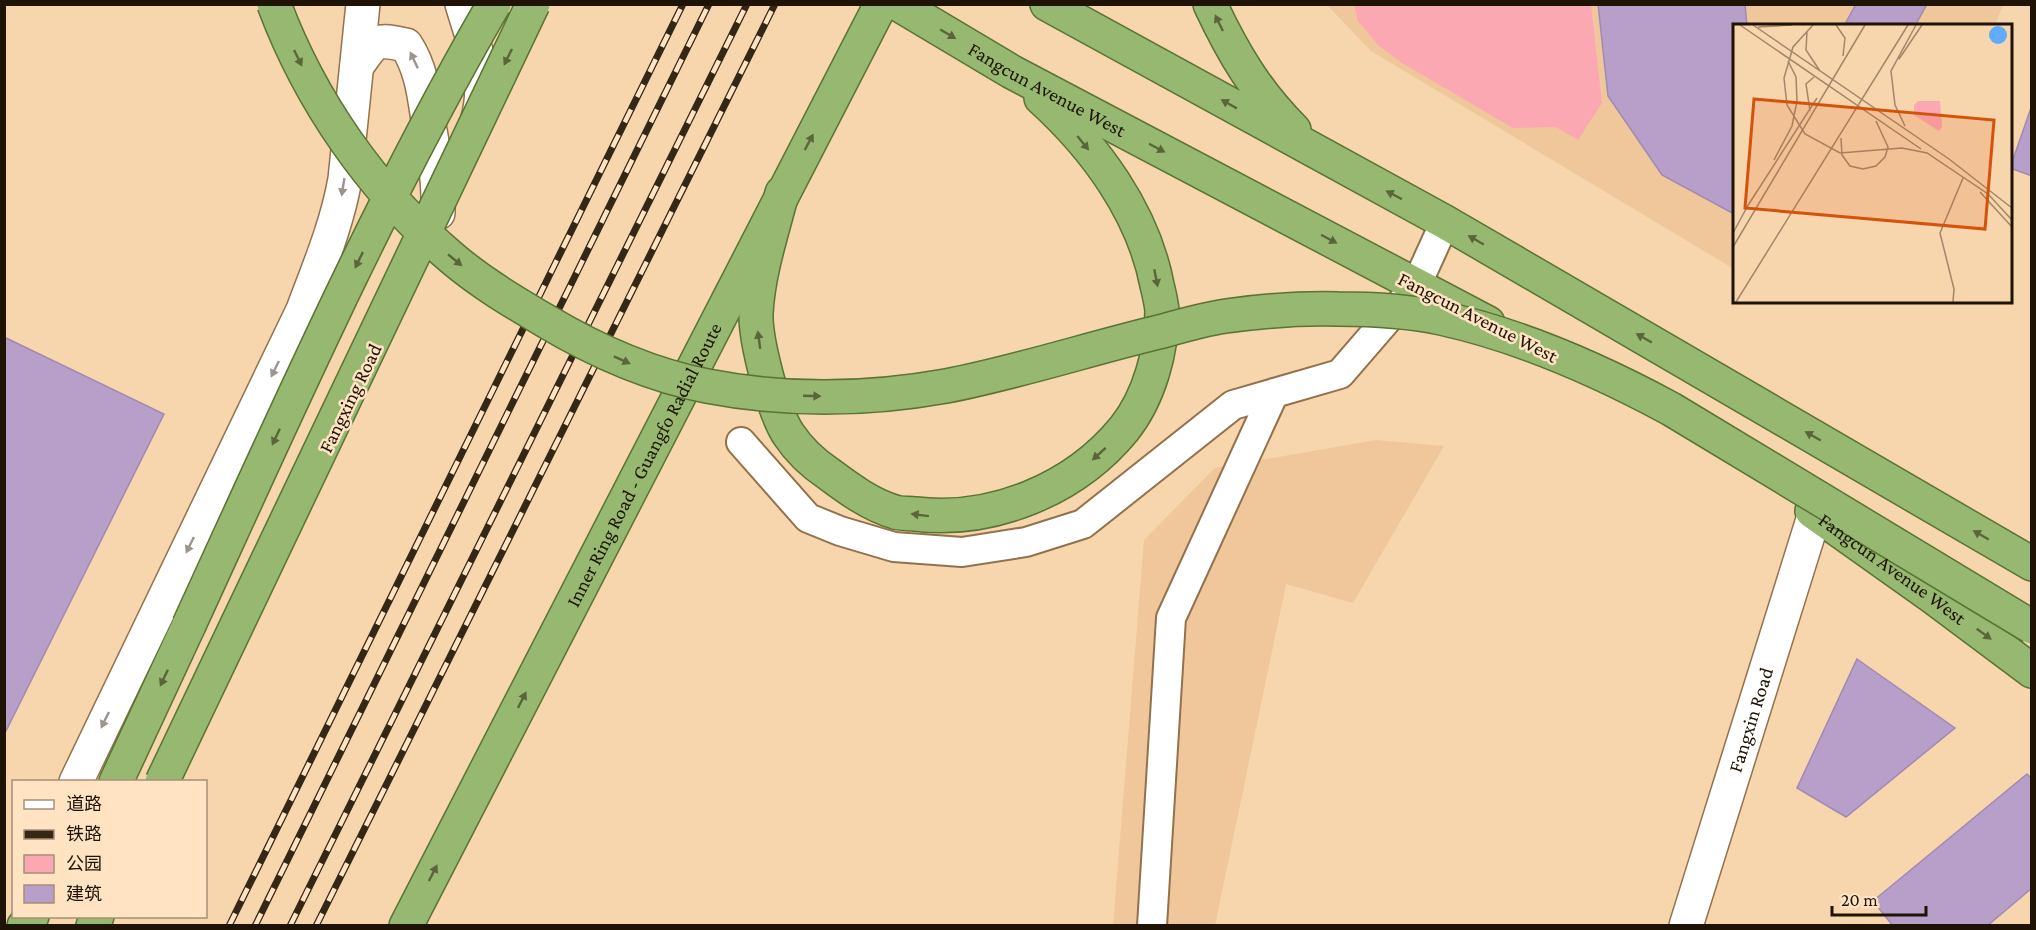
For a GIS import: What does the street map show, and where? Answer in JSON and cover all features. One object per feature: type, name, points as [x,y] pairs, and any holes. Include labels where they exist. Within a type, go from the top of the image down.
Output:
[{"type":"highway","points":[[274,4],[282,27],[332,122],[411,221],[453,259],[504,296],[573,338],[632,364],[703,385],[761,394],[826,397],[946,386],[1224,316],[1281,310],[1336,309],[1440,318],[1497,333],[1557,354],[1617,380],[1671,409],[2031,627]]},
{"type":"highway","points":[[117,780],[355,267],[400,175],[494,4]]},
{"type":"highway","points":[[163,780],[534,4]]},
{"type":"highway","name":"Inner Ring Road - Guangfo Radial Route","points":[[406,926],[881,4]]},
{"type":"highway","name":"Fangcun Avenue West","points":[[898,4],[1012,72],[1416,286],[1573,365],[1815,513],[1951,610],[2031,671]]},
{"type":"highway","points":[[1047,4],[1445,222],[2031,564]]},
{"type":"highway","points":[[1210,4],[1227,41],[1271,108],[1316,153]]},
{"type":"highway","points":[[782,193],[763,270],[756,314],[763,362],[778,411],[789,435],[815,465],[858,495],[895,512],[933,516],[965,515],[1005,508],[1038,494],[1072,476],[1099,455],[1125,428],[1144,396],[1157,357],[1162,309],[1153,263],[1137,223],[1117,186],[1057,113],[1012,72]]},
{"type":"street","points":[[77,780],[303,310],[330,240],[340,204],[363,4]]},
{"type":"street","name":"Fangxing Road","points":[[168,780],[272,557],[420,261],[465,162],[480,110],[482,74],[462,4]]},
{"type":"street","points":[[357,66],[372,45],[384,40],[406,45],[415,58],[421,76],[433,148],[438,187],[438,221]]},
{"type":"street","points":[[741,442],[808,518],[840,531],[894,547],[962,552],[1026,542],[1083,524],[1233,405],[1340,374],[1416,286],[1445,222]]},
{"type":"street","points":[[1152,926],[1171,618],[1274,393]]},
{"type":"street","name":"Fangxin Road","points":[[1686,926],[1815,513]]},
{"type":"shaded area","points":[[1327,5],[2003,5],[1995,24],[1733,24],[1733,268],[1371,51]]},
{"type":"shaded area","points":[[1376,440],[1444,446],[1353,603],[1286,584],[1215,925],[1113,926],[1144,540],[1215,468]]},
{"type":"green space","points":[[1354,5],[1591,5],[1602,103],[1578,140],[1556,127],[1513,128],[1402,63],[1378,45],[1358,21]]},
{"type":"building","points":[[1598,4],[1745,4],[1747,24],[1733,24],[1733,213],[1662,175],[1608,96]]},
{"type":"building","points":[[1856,4],[1927,4],[1916,24],[1845,24]]},
{"type":"building","points":[[2032,105],[2032,176],[2012,169],[2012,162]]},
{"type":"building","points":[[4,337],[164,414],[4,735]]},
{"type":"building","points":[[1857,659],[1955,728],[1846,817],[1797,788]]},
{"type":"building","points":[[2027,774],[2032,779],[2032,888],[1987,926],[1893,926],[1873,901]]},
{"type":"railway","points":[[229,926],[683,4]]},
{"type":"railway","points":[[255,926],[709,4]]},
{"type":"railway","points":[[290,926],[747,4]]},
{"type":"railway","points":[[316,926],[775,4]]}]
